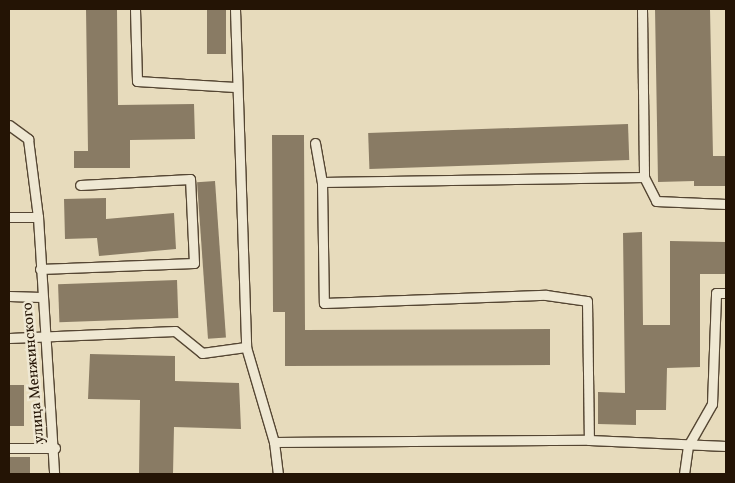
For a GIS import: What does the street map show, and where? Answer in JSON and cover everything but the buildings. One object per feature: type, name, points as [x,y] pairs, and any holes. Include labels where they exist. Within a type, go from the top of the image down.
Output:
[{"type":"lane","points":[[135,9],[137,81],[236,86]]},
{"type":"lane","points":[[235,9],[236,86],[246,347],[274,442],[278,474]]},
{"type":"lane","points":[[642,9],[644,178],[656,201],[726,204]]},
{"type":"lane","name":"улица Менжинского","points":[[9,125],[28,139],[38,217],[44,337],[55,448],[54,474]]},
{"type":"lane","points":[[315,143],[322,182],[324,303],[546,295],[587,300],[589,440]]},
{"type":"lane","points":[[322,182],[644,178]]},
{"type":"lane","points":[[40,269],[194,263],[190,179],[80,185]]},
{"type":"lane","points":[[9,217],[38,217]]},
{"type":"lane","points":[[684,474],[688,446],[712,404],[716,293],[726,293]]},
{"type":"lane","points":[[9,296],[42,297]]},
{"type":"lane","points":[[9,338],[175,331],[202,353],[246,347]]},
{"type":"lane","points":[[274,442],[589,440],[688,446],[726,446]]},
{"type":"lane","points":[[9,448],[55,448]]}]
